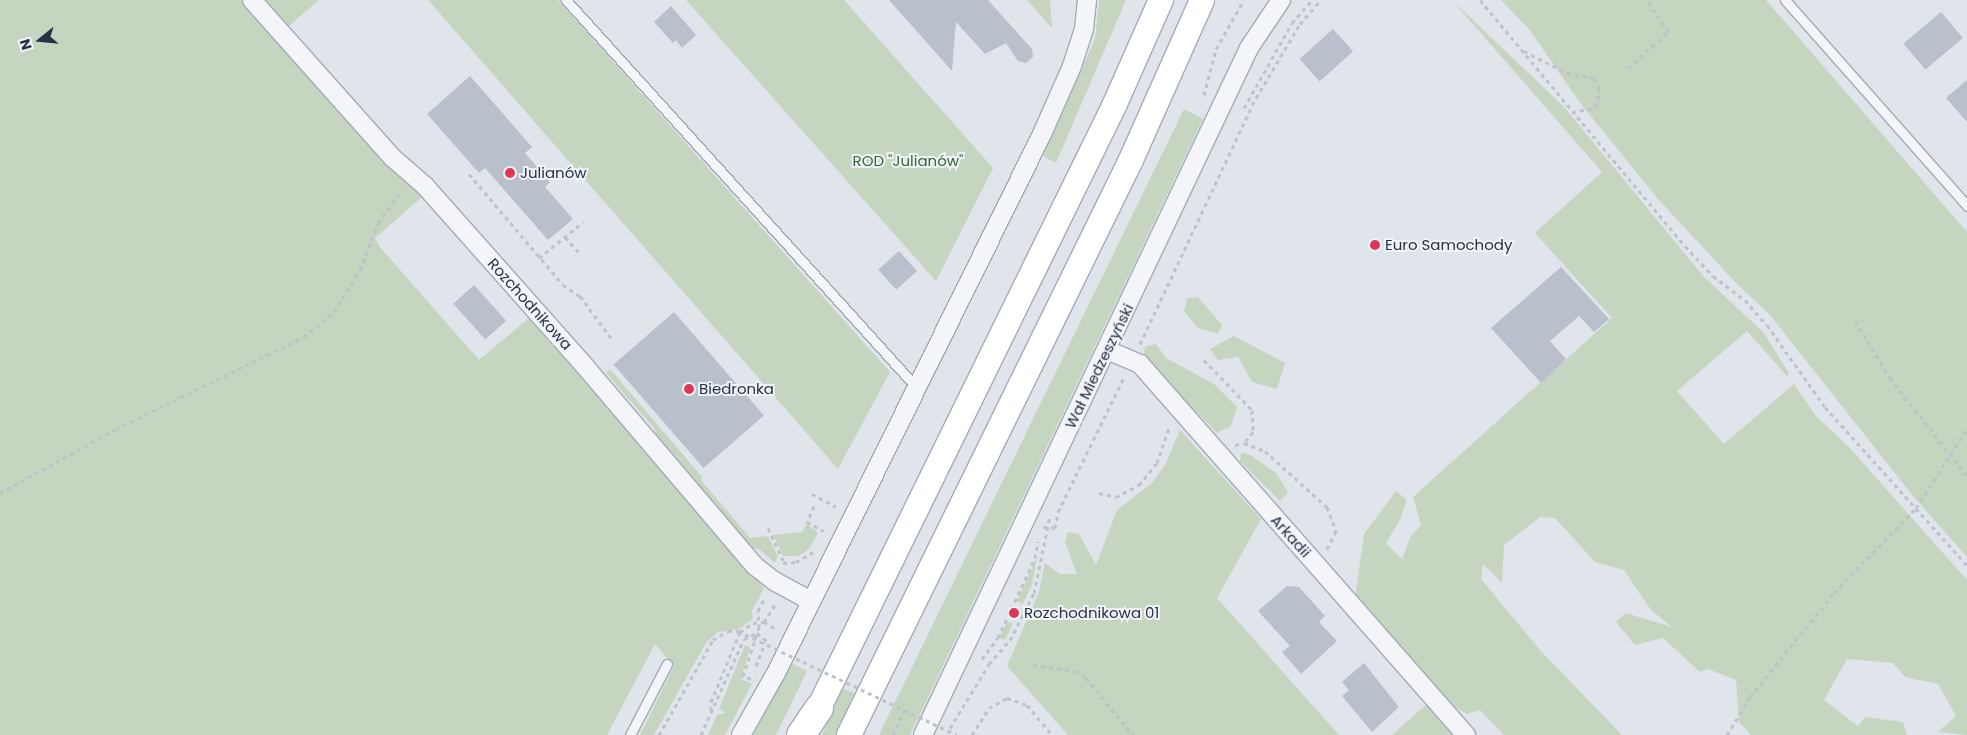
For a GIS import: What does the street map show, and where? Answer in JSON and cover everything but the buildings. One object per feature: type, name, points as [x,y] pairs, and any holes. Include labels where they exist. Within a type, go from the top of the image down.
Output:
[{"type":"highway","points":[[801,735],[819,708]]},
{"type":"main road","points":[[806,735],[1111,113],[1161,0]]},
{"type":"main road","points":[[849,735],[1130,162],[1202,0]]},
{"type":"street","name":"Rozchodnikowa","points":[[252,0],[393,158],[414,174],[583,364],[755,566],[784,587],[811,601]]},
{"type":"street","points":[[742,735],[811,601],[1072,66],[1084,29],[1087,0]]},
{"type":"street","name":"Wał Miedzeszyński","points":[[923,735],[1250,48],[1281,0]]},
{"type":"street","name":"Arkadii","points":[[1107,350],[1140,364],[1466,735]]},
{"type":"lane","points":[[566,0],[916,387]]},
{"type":"lane","points":[[1785,0],[1967,206]]},
{"type":"lane","points":[[630,735],[667,664]]},
{"type":"path","points":[[1480,0],[1685,246],[1713,276],[1745,300],[1767,325],[1826,407],[1967,565]]},
{"type":"path","points":[[1628,68],[1668,32],[1647,0]]},
{"type":"path","points":[[1522,50],[1567,73],[1594,78],[1599,87],[1598,104],[1592,109],[1574,111]]},
{"type":"path","points":[[0,493],[116,429],[304,336],[334,312],[360,270],[378,222],[414,174]]},
{"type":"path","points":[[469,174],[563,285],[580,296],[611,338]]},
{"type":"path","points":[[539,258],[583,222]]},
{"type":"path","points":[[565,237],[581,254]]},
{"type":"path","points":[[1855,321],[1890,378],[1967,476]]},
{"type":"path","points":[[1204,360],[1252,410],[1253,432],[1244,444]]},
{"type":"path","points":[[1098,492],[1116,497],[1125,494],[1150,474],[1167,438],[1172,400]]},
{"type":"path","points":[[1727,735],[1750,697],[1834,593],[1916,508],[1967,429]]},
{"type":"path","points":[[1212,448],[1244,444],[1265,452],[1281,462],[1327,507],[1334,519],[1336,530],[1332,544],[1314,561]]},
{"type":"path","points":[[812,494],[836,507]]},
{"type":"path","points":[[814,506],[807,522],[824,531]]},
{"type":"path","points":[[768,528],[784,562]]},
{"type":"path","points":[[711,710],[711,702],[738,636],[744,628],[764,622],[770,616],[796,562]]},
{"type":"path","points":[[765,643],[751,679],[743,676],[757,633],[758,611],[767,595]]},
{"type":"path","points":[[659,735],[713,640],[728,632],[738,631],[956,735]]},
{"type":"path","points":[[700,735],[711,710],[717,704],[744,639],[757,633]]},
{"type":"path","points":[[1033,665],[1081,674],[1133,735]]},
{"type":"path","points":[[970,735],[989,708],[997,702],[1017,699],[1027,705],[1052,735]]},
{"type":"path","points":[[893,735],[904,710]]},
{"type":"green space","points":[[0,0],[247,0],[423,196],[375,238],[380,247],[479,360],[529,318],[764,588],[752,611],[753,619],[739,629],[718,632],[706,643],[654,735],[640,735],[674,666],[655,644],[607,735],[0,735]]},
{"type":"green space","points":[[258,0],[319,0],[284,30]]},
{"type":"green space","points":[[428,0],[558,0],[890,372],[838,469]]},
{"type":"green space","name":"ROD \"Julianów\"","points":[[686,0],[844,0],[993,168],[936,281]]},
{"type":"green space","points":[[1027,0],[1050,0],[1052,28]]},
{"type":"green space","points":[[1099,0],[1126,0],[1056,163],[1043,156],[1095,39]]},
{"type":"green space","points":[[1501,0],[1766,0],[1967,232],[1967,557],[1913,496],[1770,315],[1736,283],[1658,199],[1581,104],[1529,29]]},
{"type":"green space","points":[[1453,1],[1565,108],[1704,277],[1763,332],[1789,373],[1787,376],[1747,331],[1677,391],[1724,444],[1794,384],[1816,416],[1848,446],[1967,580],[1967,735],[1938,732],[1956,716],[1938,684],[1905,677],[1893,663],[1847,659],[1824,700],[1858,726],[1865,717],[1903,722],[1907,735],[1751,735],[1739,722],[1736,680],[1708,669],[1700,672],[1663,638],[1635,645],[1616,622],[1626,613],[1672,627],[1651,610],[1624,570],[1595,562],[1555,518],[1540,517],[1504,545],[1502,583],[1483,564],[1481,579],[1540,650],[1622,735],[1504,735],[1480,710],[1467,714],[1448,703],[1355,598],[1364,534],[1396,491],[1407,500],[1400,520],[1386,543],[1402,559],[1411,536],[1421,525],[1413,497],[1612,318],[1535,233],[1602,172]]},
{"type":"green space","points":[[1184,109],[1203,119],[910,735],[879,735]]},
{"type":"green space","points":[[1198,297],[1222,325],[1218,334],[1198,328],[1184,311],[1187,298]]},
{"type":"green space","points":[[1234,336],[1285,363],[1277,389],[1252,382],[1238,357],[1218,360],[1210,349]]},
{"type":"green space","points":[[1156,344],[1166,358],[1214,384],[1237,407],[1231,426],[1217,433],[1143,357],[1145,347]]},
{"type":"green space","points":[[610,369],[703,478],[701,480],[750,538],[768,536],[778,556],[775,563],[759,549],[752,548],[661,445],[654,428],[606,373]]},
{"type":"green space","points":[[1180,430],[1261,519],[1217,598],[1339,735],[1068,735],[1007,666],[1039,592],[1045,563],[1060,574],[1077,574],[1065,542],[1068,532],[1079,534],[1096,565],[1117,510],[1152,483],[1165,465]]},
{"type":"green space","points":[[1241,453],[1249,454],[1276,473],[1288,492],[1280,501],[1240,461]]},
{"type":"green space","points":[[807,524],[818,533],[810,548],[799,556],[783,556],[773,535],[802,532]]},
{"type":"green space","points":[[1037,557],[1032,585],[1005,640],[999,638],[1007,622],[1013,623],[1022,604],[1017,601]]},
{"type":"green space","points":[[745,645],[750,648],[741,679],[752,684],[725,735],[708,735],[717,715],[726,713],[719,709]]},
{"type":"green space","points":[[791,663],[807,671],[776,735],[753,735]]},
{"type":"green space","points":[[842,688],[854,693],[836,735],[822,735]]},
{"type":"green space","points":[[1427,704],[1455,735],[1392,735]]},
{"type":"place","name":"Julianów","points":[[510,173]]},
{"type":"place","name":"Euro Samochody","points":[[1375,245]]},
{"type":"place","name":"Biedronka","points":[[689,389]]},
{"type":"place","name":"Rozchodnikowa 01","points":[[1014,613]]}]
